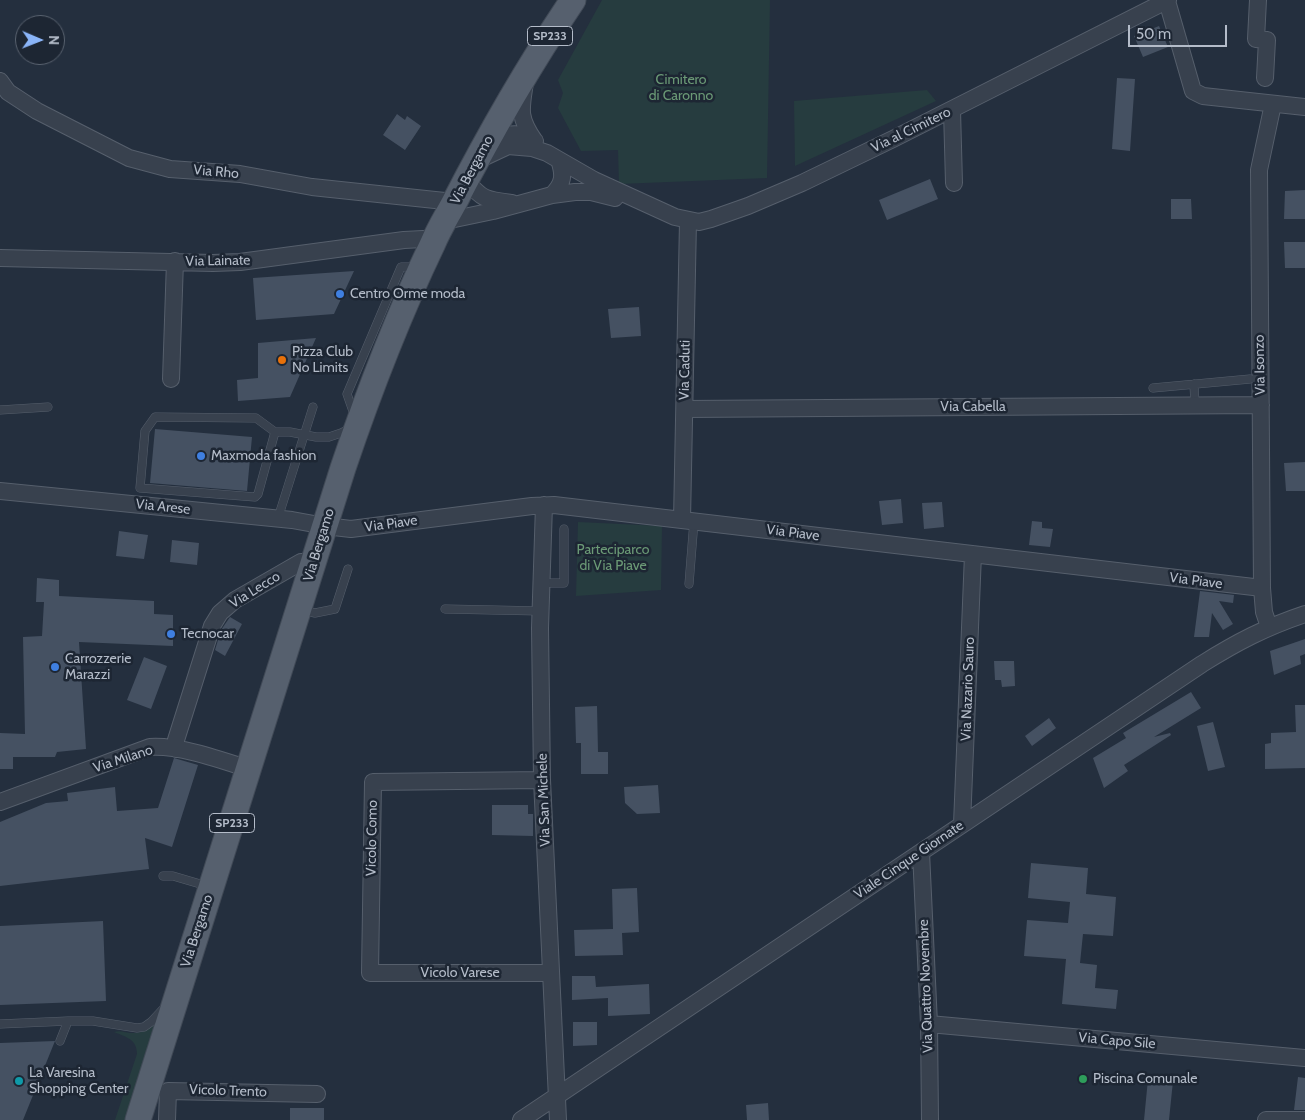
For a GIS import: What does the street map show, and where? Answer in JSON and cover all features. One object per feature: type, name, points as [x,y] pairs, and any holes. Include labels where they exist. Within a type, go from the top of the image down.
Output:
[{"type":"main road","name":"Via Bergamo","points":[[138,1120],[325,526],[358,423],[378,369],[422,267],[471,170],[527,72],[572,0]]},
{"type":"street","points":[[1168,0],[1193,91],[1203,96],[1305,108]]},
{"type":"street","name":"Via al Cimitero","points":[[647,205],[675,217],[699,222],[754,203],[811,179],[952,110],[1168,0]]},
{"type":"street","points":[[1258,0],[1256,39],[1267,40],[1266,78]]},
{"type":"street","points":[[527,72],[522,106],[524,125],[534,140]]},
{"type":"street","name":"Via Rho","points":[[0,81],[8,92],[37,111],[129,158],[170,169],[240,174],[312,187],[444,222]]},
{"type":"street","name":"Via Isonzo","points":[[1269,627],[1264,612],[1262,588],[1259,170],[1273,104]]},
{"type":"street","points":[[952,110],[954,183]]},
{"type":"street","points":[[488,138],[526,134],[534,140],[553,157],[563,173],[560,187],[552,195]]},
{"type":"street","points":[[517,204],[492,200],[478,194],[471,170],[508,146],[532,148],[647,205]]},
{"type":"street","points":[[444,222],[552,195],[575,192],[591,192],[647,205]]},
{"type":"street","name":"Via Caduti","points":[[688,221],[684,409],[688,521]]},
{"type":"street","name":"Via Lainate","points":[[0,258],[240,262],[424,239],[444,222]]},
{"type":"street","points":[[171,379],[175,262]]},
{"type":"street","name":"Via Cabella","points":[[684,409],[1261,405]]},
{"type":"street","name":"Via Arese","points":[[0,491],[278,518],[325,526]]},
{"type":"street","name":"Via Piave","points":[[325,526],[351,529],[544,504],[1262,588]]},
{"type":"street","name":"Via San Michele","points":[[544,504],[541,583],[542,780],[558,1120]]},
{"type":"street","name":"Via Nazario Sauro","points":[[962,824],[973,554]]},
{"type":"street","name":"Via Lecco","points":[[176,749],[176,740],[212,626],[220,612],[235,600],[301,562],[313,564]]},
{"type":"street","name":"Viale Cinque Giornate","points":[[520,1120],[1202,664],[1236,643],[1269,627],[1305,614]]},
{"type":"street","name":"Via Milano","points":[[0,802],[150,747],[176,749],[249,770]]},
{"type":"street","name":"Vicolo Como","points":[[370,973],[373,782],[542,780]]},
{"type":"street","name":"Via Quattro Novembre","points":[[921,852],[929,1024],[930,1120]]},
{"type":"street","name":"Vicolo Varese","points":[[370,973],[550,973]]},
{"type":"street","name":"Via Capo Sile","points":[[929,1024],[1305,1058]]},
{"type":"street","name":"Vicolo Trento","points":[[167,1120],[168,1091],[317,1094]]},
{"type":"street","points":[[1266,1120],[1305,1120]]},
{"type":"lane","points":[[1153,388],[1250,379]]},
{"type":"lane","points":[[1194,384],[1195,405]]},
{"type":"lane","points":[[0,410],[48,407]]},
{"type":"lane","points":[[278,518],[313,407]]},
{"type":"lane","points":[[275,432],[258,494],[255,497],[140,488],[145,431],[155,417],[256,418],[275,432],[290,432],[316,437],[329,437],[341,433],[358,423]]},
{"type":"lane","points":[[688,521],[689,584]]},
{"type":"lane","points":[[541,583],[564,583],[564,529]]},
{"type":"lane","points":[[299,610],[315,613],[334,609],[348,569]]},
{"type":"lane","points":[[445,609],[541,611]]},
{"type":"lane","points":[[163,876],[173,876],[211,887]]},
{"type":"lane","points":[[0,1024],[93,1021],[128,1028],[144,1026],[152,1022],[178,994]]},
{"type":"lane","points":[[60,1041],[68,1021]]},
{"type":"green space","name":"Cimitero di Caronno","points":[[602,0],[770,0],[767,178],[619,184],[618,150],[581,151],[558,108],[563,93],[558,80]]},
{"type":"green space","points":[[927,90],[936,101],[795,166],[794,101]]},
{"type":"green space","name":"Parteciparco di Via Piave","points":[[578,522],[662,526],[661,590],[576,596]]},
{"type":"green space","points":[[162,1018],[131,1120],[115,1120],[137,1049],[127,1037],[114,1032],[130,1033],[144,1031]]},
{"type":"building","points":[[1159,26],[1168,47],[1143,57],[1134,36]]},
{"type":"building","points":[[1117,78],[1135,79],[1130,151],[1112,149]]},
{"type":"building","points":[[397,114],[405,120],[407,116],[421,126],[405,150],[383,135]]},
{"type":"building","points":[[930,179],[938,199],[887,220],[879,200]]},
{"type":"building","points":[[1305,190],[1305,219],[1284,219],[1285,191]]},
{"type":"building","points":[[1171,199],[1191,199],[1192,219],[1171,219]]},
{"type":"building","points":[[1284,242],[1305,242],[1305,268],[1285,268]]},
{"type":"building","points":[[354,271],[334,314],[256,320],[253,278]]},
{"type":"building","points":[[639,307],[641,336],[611,338],[608,309]]},
{"type":"building","name":"Pizza Club No Limits","points":[[316,338],[290,397],[238,401],[237,380],[258,378],[258,343]]},
{"type":"building","points":[[155,429],[252,437],[247,491],[150,483]]},
{"type":"building","points":[[1305,462],[1305,491],[1286,491],[1284,463]]},
{"type":"building","points":[[901,499],[903,523],[882,525],[879,501]]},
{"type":"building","points":[[942,502],[944,527],[924,529],[922,503]]},
{"type":"building","points":[[1032,521],[1042,522],[1042,528],[1053,529],[1050,547],[1029,545]]},
{"type":"building","points":[[119,531],[148,535],[144,559],[116,556]]},
{"type":"building","points":[[172,540],[199,543],[197,565],[170,562]]},
{"type":"building","points":[[37,578],[59,580],[59,596],[154,601],[154,614],[173,615],[173,646],[79,642],[86,749],[57,752],[55,757],[13,757],[13,769],[0,769],[0,733],[25,734],[23,637],[42,636],[44,602],[36,602]]},
{"type":"building","points":[[1200,591],[1234,595],[1233,603],[1219,601],[1233,624],[1223,630],[1212,613],[1209,637],[1194,637]]},
{"type":"building","points":[[230,617],[242,624],[225,656],[215,650],[221,630]]},
{"type":"building","points":[[1305,639],[1305,654],[1300,656],[1301,664],[1274,675],[1270,651]]},
{"type":"building","points":[[144,657],[167,666],[151,709],[127,700]]},
{"type":"building","points":[[994,661],[1014,661],[1015,686],[1002,687],[1001,680],[995,680]]},
{"type":"building","points":[[1191,692],[1201,708],[1154,737],[1170,733],[1171,735],[1124,765],[1128,771],[1104,788],[1093,758],[1126,738],[1123,733]]},
{"type":"building","points":[[1295,705],[1305,705],[1305,768],[1265,769],[1265,744],[1271,743],[1271,733],[1296,732]]},
{"type":"building","points":[[597,706],[598,752],[608,752],[608,774],[581,774],[581,743],[576,743],[575,707]]},
{"type":"building","points":[[1049,718],[1056,728],[1032,746],[1025,736]]},
{"type":"building","points":[[1213,722],[1225,767],[1208,771],[1197,726]]},
{"type":"building","points":[[174,758],[198,765],[172,847],[145,838],[149,869],[0,886],[0,822],[46,803],[68,801],[67,793],[115,787],[117,811],[158,808]]},
{"type":"building","points":[[658,785],[660,813],[637,814],[625,803],[624,787]]},
{"type":"building","points":[[492,805],[528,805],[528,814],[533,814],[533,836],[492,835]]},
{"type":"building","points":[[1031,863],[1088,868],[1086,894],[1116,897],[1113,936],[1083,934],[1080,963],[1097,965],[1095,988],[1118,990],[1116,1009],[1062,1004],[1066,959],[1024,956],[1027,920],[1068,923],[1070,902],[1028,898]]},
{"type":"building","points":[[637,888],[639,932],[622,933],[623,955],[575,956],[574,930],[613,929],[612,889]]},
{"type":"building","points":[[103,921],[106,1001],[0,1005],[0,926]]},
{"type":"building","points":[[572,976],[595,976],[596,987],[649,984],[650,1014],[608,1016],[608,998],[572,1000]]},
{"type":"building","points":[[573,1022],[597,1022],[597,1045],[573,1046]]},
{"type":"building","name":"La Varesina Shopping Center","points":[[55,1041],[23,1120],[0,1120],[0,1043]]},
{"type":"building","points":[[1298,1077],[1305,1078],[1305,1110],[1294,1110]]},
{"type":"building","points":[[1148,1079],[1173,1081],[1169,1120],[1144,1120]]},
{"type":"building","points":[[768,1103],[769,1120],[747,1120],[746,1105]]},
{"type":"building","points":[[290,1108],[324,1108],[324,1120],[290,1120]]},
{"type":"place","name":"Centro Orme moda","points":[[340,294]]},
{"type":"place","name":"Pizza Club No Limits","points":[[282,360]]},
{"type":"place","name":"Maxmoda fashion","points":[[201,456]]},
{"type":"place","name":"Tecnocar","points":[[171,634]]},
{"type":"place","name":"Carrozzerie Marazzi","points":[[55,667]]},
{"type":"place","name":"Piscina Comunale","points":[[1083,1079]]},
{"type":"place","name":"La Varesina Shopping Center","points":[[19,1081]]}]
